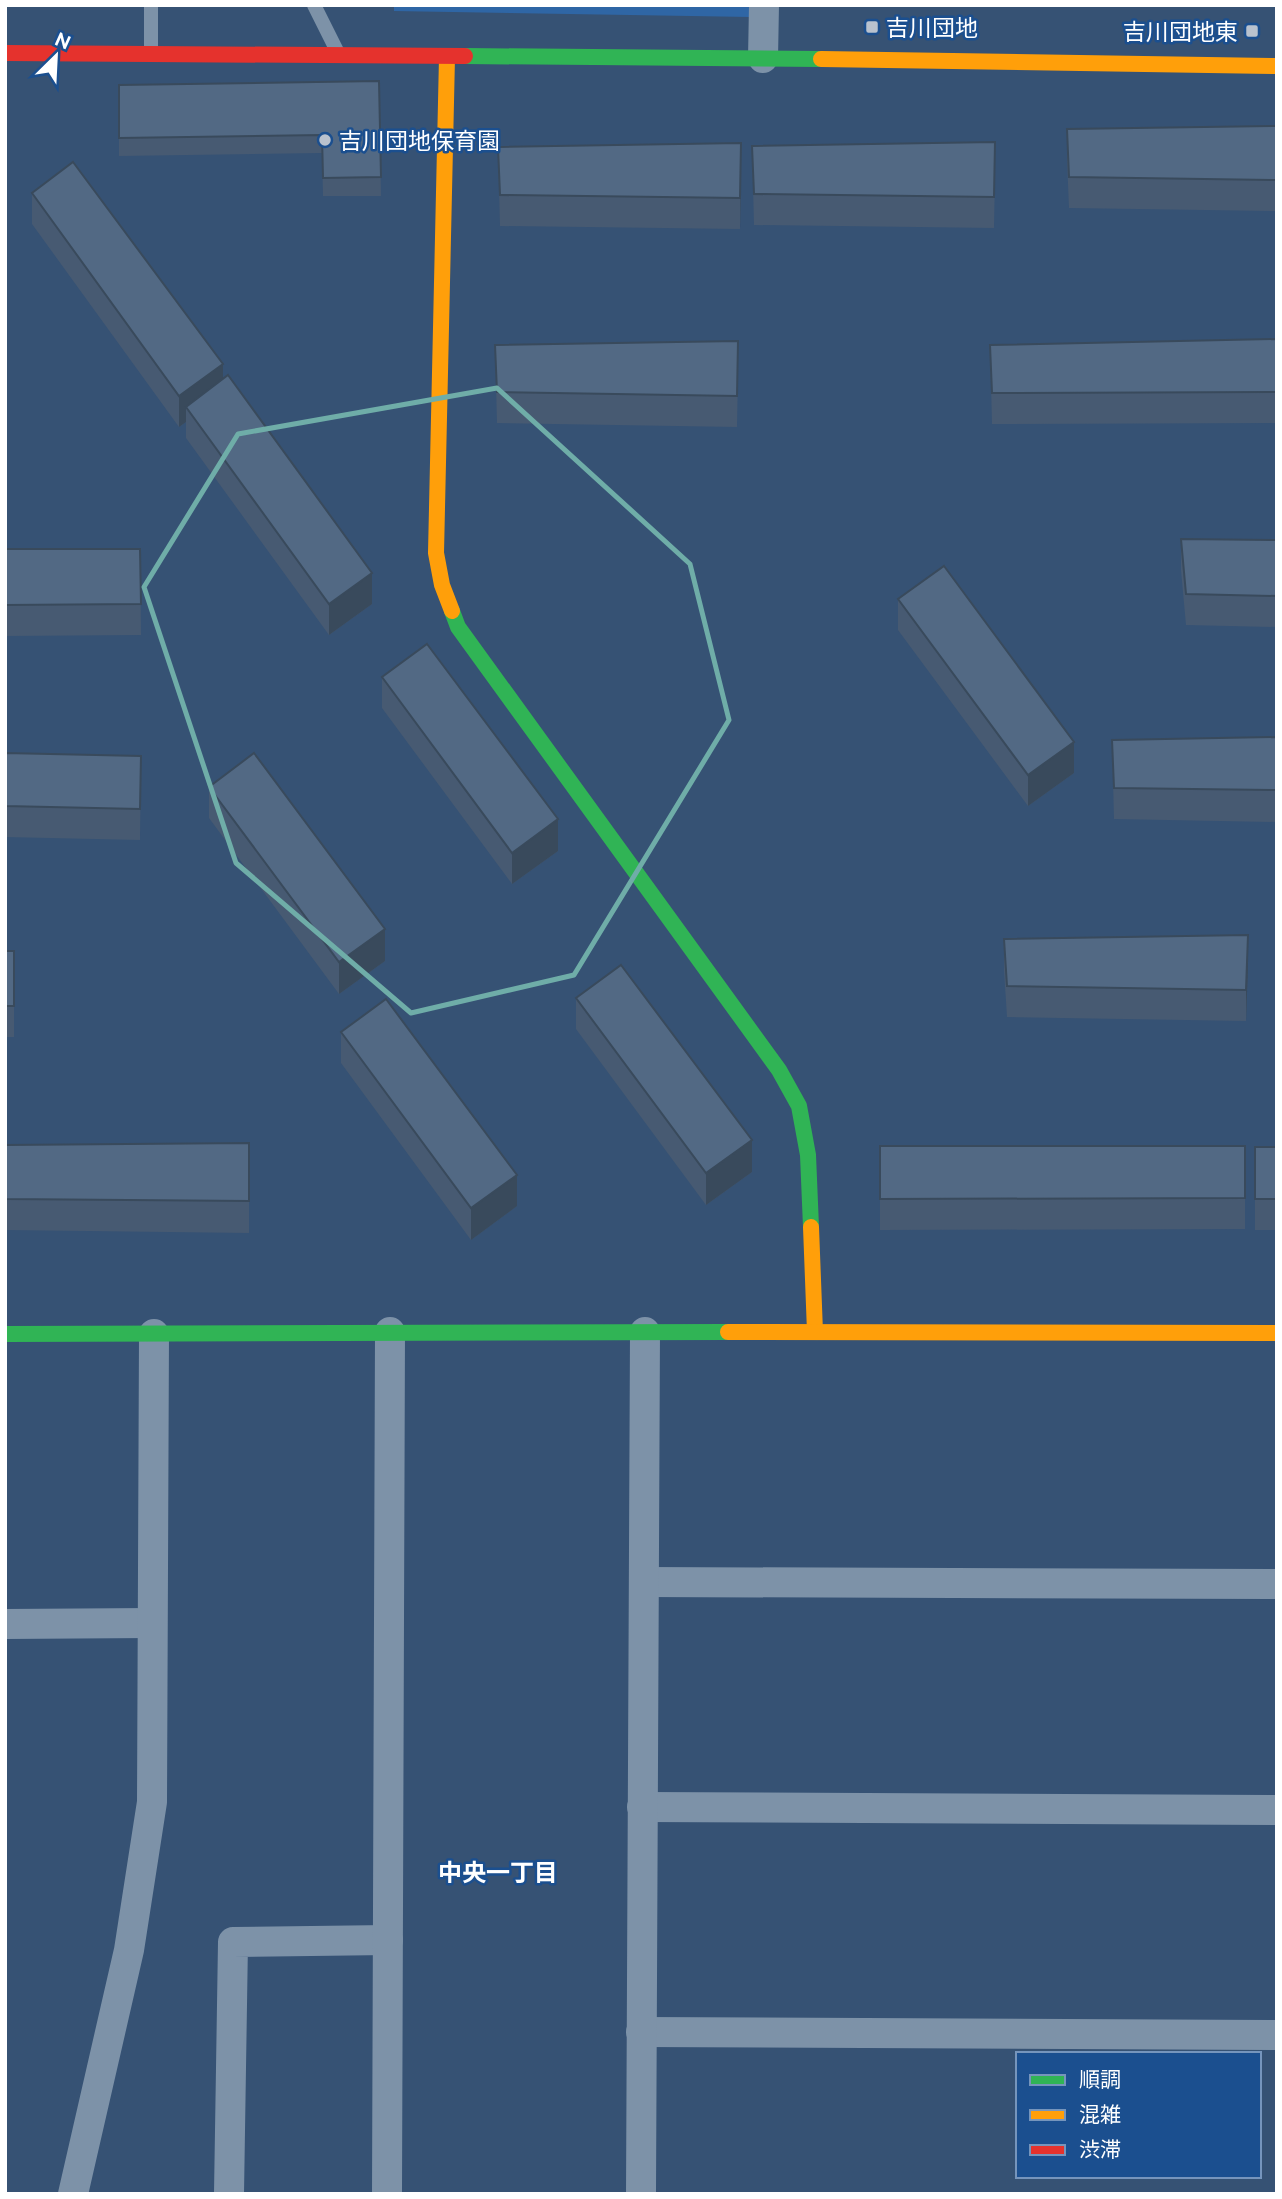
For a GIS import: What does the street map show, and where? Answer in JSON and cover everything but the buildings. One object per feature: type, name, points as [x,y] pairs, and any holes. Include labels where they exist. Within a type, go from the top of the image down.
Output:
[{"type":"street","points":[[763,58],[764,5]]},
{"type":"street","points":[[5,53],[763,58],[1277,66]]},
{"type":"street","points":[[447,57],[436,553],[443,585],[458,627],[779,1070],[799,1106],[808,1155],[815,1332]]},
{"type":"street","points":[[387,2194],[390,1332]]},
{"type":"street","points":[[641,2194],[645,1332]]},
{"type":"street","points":[[5,1334],[1277,1333]]},
{"type":"street","points":[[73,2194],[126,1963],[152,1802],[154,1334]]},
{"type":"street","points":[[644,1582],[1277,1584]]},
{"type":"street","points":[[5,1624],[151,1623]]},
{"type":"street","points":[[642,1807],[1277,1810]]},
{"type":"street","points":[[229,2194],[233,1942],[388,1940]]},
{"type":"street","points":[[642,2032],[1277,2035]]},
{"type":"lane","points":[[151,5],[151,53]]},
{"type":"lane","points":[[314,5],[339,56]]},
{"type":"highlighted area","points":[[497,388],[690,564],[729,720],[574,975],[411,1013],[236,863],[144,587],[238,434]]},
{"type":"shaded area","points":[[394,5],[751,5],[751,17],[394,11]]},
{"type":"traffic: fast","points":[[465,56],[821,59]]},
{"type":"traffic: fast","points":[[452,611],[458,627],[779,1070],[799,1106],[808,1155],[811,1227]]},
{"type":"traffic: fast","points":[[5,1334],[728,1332]]},
{"type":"traffic: slow","points":[[447,57],[436,553],[442,585],[452,611]]},
{"type":"traffic: slow","points":[[821,59],[1277,66]]},
{"type":"traffic: slow","points":[[811,1227],[815,1332]]},
{"type":"traffic: slow","points":[[728,1332],[1277,1333]]},
{"type":"traffic: jam","points":[[5,53],[465,56]]},
{"type":"place","name":"吉川団地","points":[[872,27]]},
{"type":"place","name":"吉川団地東","points":[[1252,31]]},
{"type":"place","name":"吉川団地保育園","points":[[325,140]]},
{"type":"district","name":"中央一丁目","points":[[498,1872]]}]
